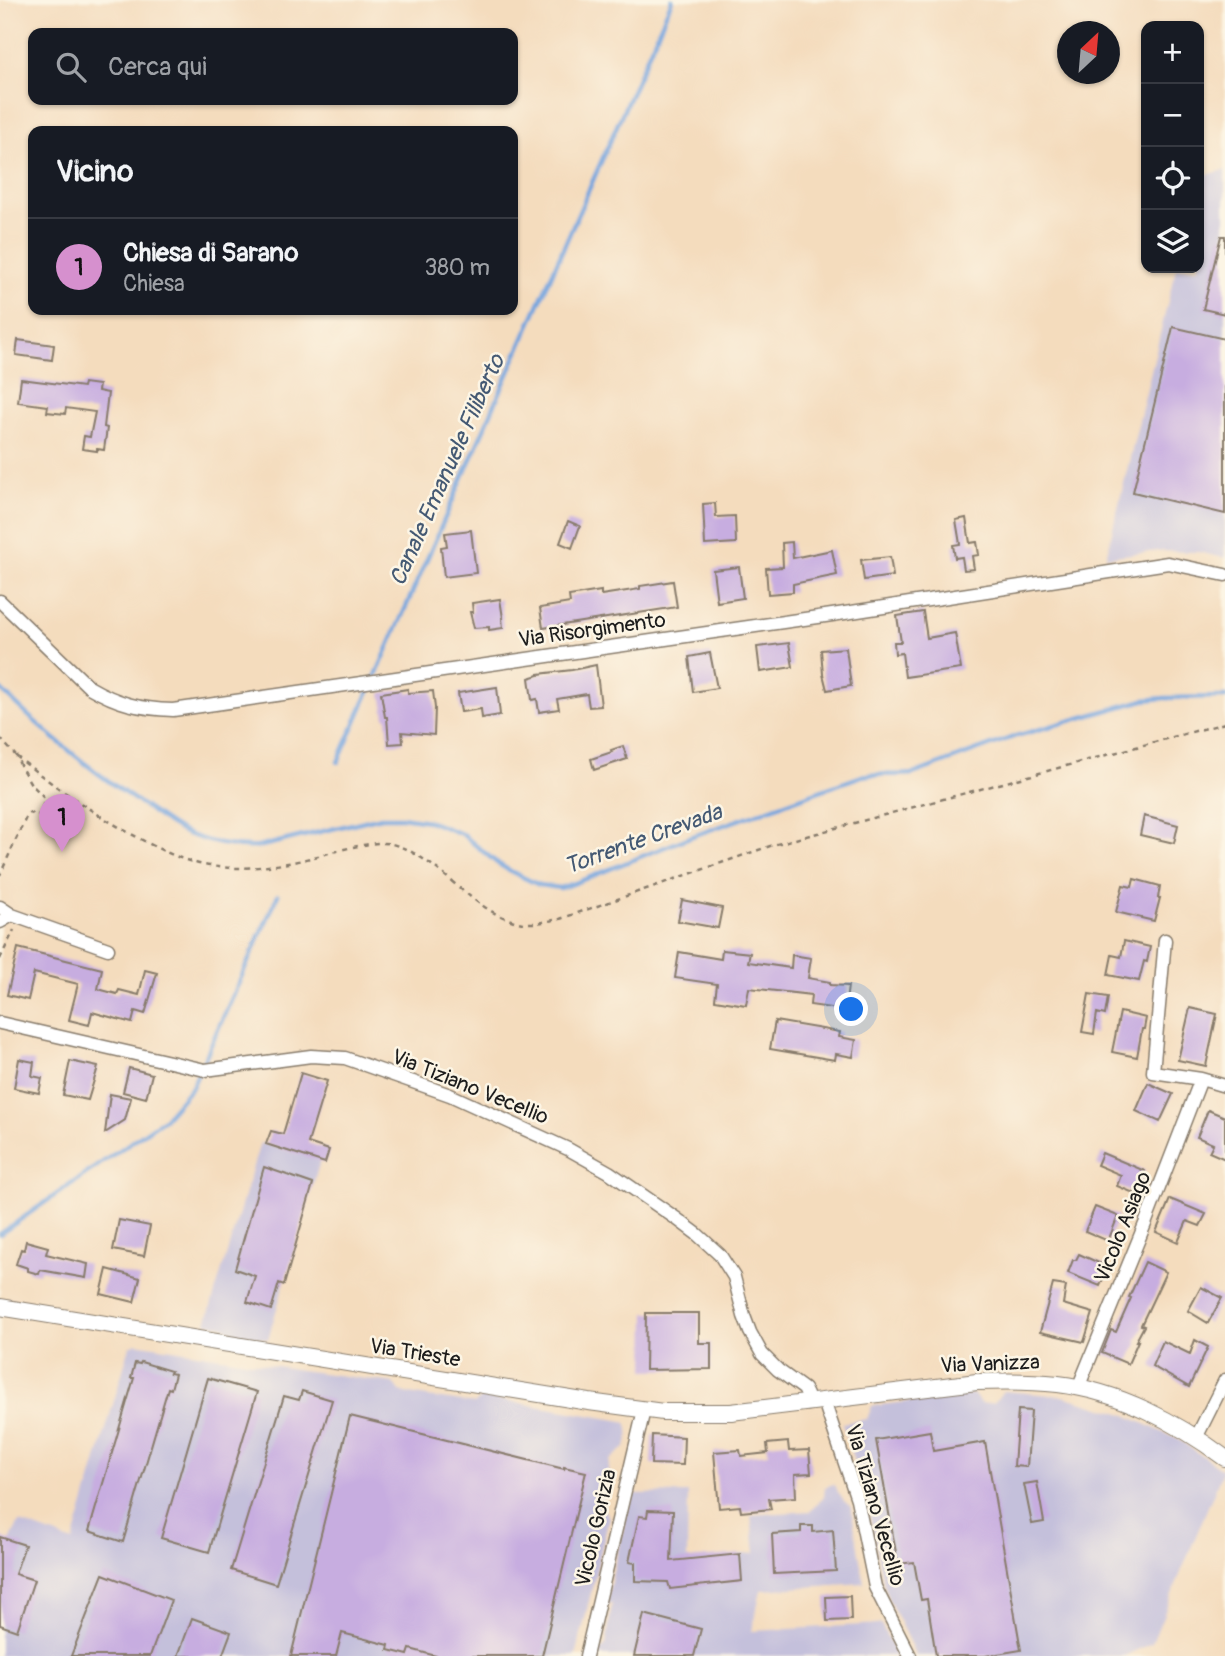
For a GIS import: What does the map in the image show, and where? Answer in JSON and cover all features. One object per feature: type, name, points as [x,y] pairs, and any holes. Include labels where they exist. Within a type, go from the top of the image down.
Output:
[{"type":"street","name":"Via Risorgimento","points":[[0,601],[89,687],[124,704],[173,710],[832,615],[1168,563],[1225,575]]},
{"type":"street","points":[[0,907],[16,916],[108,949]]},
{"type":"street","points":[[0,922],[16,916]]},
{"type":"street","points":[[1165,940],[1153,1072],[1201,1079],[1225,1086]]},
{"type":"street","name":"Via Tiziano Vecellio","points":[[0,1023],[199,1069],[311,1056],[345,1058],[450,1096],[589,1160],[677,1219],[720,1255],[734,1277],[744,1316],[757,1345],[769,1363],[804,1389],[816,1402],[857,1499],[875,1587],[910,1656]]},
{"type":"street","name":"Vicolo Asiago","points":[[1079,1388],[1201,1079]]},
{"type":"street","name":"Via Trieste","points":[[0,1307],[644,1410],[722,1412],[816,1402]]},
{"type":"street","points":[[1196,1438],[1225,1380]]},
{"type":"street","name":"Via Vanizza","points":[[816,1402],[953,1384],[1040,1382],[1079,1388],[1143,1409],[1196,1438],[1225,1458]]},
{"type":"street","name":"Vicolo Gorizia","points":[[586,1656],[644,1410]]},
{"type":"path","points":[[0,738],[37,773],[89,809],[183,859],[224,868],[251,868],[290,863],[366,844],[389,843],[406,849],[431,864],[481,905],[509,919],[533,923],[561,919],[773,845],[1225,723]]},
{"type":"path","points":[[0,875],[28,813],[40,815],[44,802],[44,796],[32,784],[16,755]]},
{"type":"path","points":[[0,959],[16,916]]},
{"type":"shaded area","points":[[1225,170],[1225,558],[1198,552],[1158,551],[1106,557],[1175,273],[1204,273],[1204,176]]},
{"type":"shaded area","points":[[260,1143],[320,1161],[268,1339],[235,1334],[223,1326],[206,1323]]},
{"type":"shaded area","points":[[136,1343],[394,1383],[400,1392],[421,1396],[475,1404],[483,1397],[623,1421],[627,1424],[629,1435],[626,1447],[610,1460],[601,1506],[609,1517],[576,1656],[0,1656],[0,1560],[19,1522],[73,1542],[130,1346]]},
{"type":"shaded area","points":[[1003,1391],[1063,1396],[1124,1414],[1179,1440],[1223,1470],[1152,1643],[1124,1656],[916,1656],[888,1598],[868,1506],[842,1423],[867,1419],[872,1406],[973,1394],[981,1404],[994,1403]]},
{"type":"shaded area","points":[[833,1484],[851,1507],[864,1583],[761,1590],[752,1631],[881,1624],[896,1656],[593,1656],[606,1646],[612,1604],[606,1605],[632,1494],[688,1493],[687,1559],[690,1559],[755,1553],[751,1515],[810,1511],[824,1497],[825,1487]]},
{"type":"building","points":[[1221,236],[1225,236],[1225,314],[1203,309]]},
{"type":"building","points":[[1173,327],[1225,339],[1225,514],[1133,492]]},
{"type":"building","points":[[18,340],[54,345],[52,360],[16,355]]},
{"type":"building","points":[[21,379],[83,387],[84,383],[99,385],[98,391],[108,393],[104,450],[82,449],[84,436],[90,437],[95,412],[66,408],[65,414],[47,412],[48,406],[18,402]]},
{"type":"building","points":[[715,503],[716,517],[735,516],[736,543],[705,545],[703,504]]},
{"type":"building","points":[[966,518],[970,543],[977,542],[979,555],[972,556],[974,569],[964,570],[962,557],[955,558],[953,545],[960,544],[956,520]]},
{"type":"building","points":[[568,521],[580,526],[572,548],[560,543]]},
{"type":"building","points":[[471,530],[476,573],[444,577],[441,547],[447,546],[445,533]]},
{"type":"building","points":[[792,542],[793,558],[832,550],[837,575],[793,584],[793,592],[768,594],[766,568],[783,567],[782,543]]},
{"type":"building","points":[[890,557],[893,576],[864,580],[861,560]]},
{"type":"building","points":[[739,567],[743,598],[717,602],[713,570]]},
{"type":"building","points":[[673,581],[677,607],[543,628],[540,608],[570,603],[569,596],[601,591],[601,595]]},
{"type":"building","points":[[500,599],[503,628],[474,628],[470,612],[473,612],[472,603]]},
{"type":"building","points":[[923,612],[927,638],[955,633],[961,669],[905,677],[902,653],[895,654],[894,642],[901,642],[897,616]]},
{"type":"building","points":[[789,643],[793,667],[760,672],[757,647]]},
{"type":"building","points":[[846,648],[851,686],[827,690],[821,650]]},
{"type":"building","points":[[710,653],[717,688],[693,692],[689,657]]},
{"type":"building","points":[[596,665],[601,706],[589,707],[587,694],[557,699],[559,709],[539,712],[537,699],[532,700],[529,678]]},
{"type":"building","points":[[497,687],[500,715],[482,718],[481,709],[461,712],[458,693]]},
{"type":"building","points":[[408,689],[408,693],[433,691],[434,735],[402,732],[403,743],[389,744],[387,717],[381,693]]},
{"type":"building","points":[[623,746],[627,759],[594,770],[591,759]]},
{"type":"building","points":[[1144,816],[1178,825],[1174,843],[1140,835]]},
{"type":"building","points":[[1134,879],[1160,886],[1154,921],[1116,912],[1123,885],[1132,887]]},
{"type":"building","points":[[682,900],[722,908],[718,928],[678,921]]},
{"type":"building","points":[[1124,941],[1150,947],[1139,981],[1108,975],[1112,955],[1121,957]]},
{"type":"building","points":[[18,948],[102,969],[98,989],[117,994],[119,990],[139,995],[145,970],[157,973],[145,1014],[135,1011],[132,1023],[92,1012],[89,1025],[69,1020],[78,984],[34,973],[28,1000],[7,995]]},
{"type":"building","points":[[722,950],[750,953],[748,962],[791,968],[792,955],[811,958],[808,978],[830,982],[830,985],[848,986],[845,1010],[810,1005],[811,995],[749,988],[746,1005],[715,1000],[717,984],[675,978],[679,952],[721,959]]},
{"type":"building","points":[[1089,994],[1108,997],[1105,1015],[1097,1013],[1094,1034],[1082,1032]]},
{"type":"building","points":[[1190,1008],[1217,1014],[1206,1066],[1178,1060]]},
{"type":"building","points":[[1120,1012],[1146,1018],[1137,1057],[1112,1052]]},
{"type":"building","points":[[775,1021],[840,1032],[839,1037],[856,1040],[853,1057],[836,1054],[835,1060],[770,1049]]},
{"type":"building","points":[[19,1059],[34,1062],[32,1076],[42,1078],[39,1093],[14,1088]]},
{"type":"building","points":[[70,1061],[98,1067],[88,1100],[63,1095]]},
{"type":"building","points":[[129,1068],[152,1074],[146,1098],[123,1092]]},
{"type":"building","points":[[301,1073],[327,1081],[308,1143],[329,1150],[325,1163],[266,1144],[271,1131],[283,1134]]},
{"type":"building","points":[[1148,1083],[1173,1094],[1160,1122],[1136,1111]]},
{"type":"building","points":[[110,1094],[131,1098],[125,1120],[105,1133]]},
{"type":"building","points":[[1208,1110],[1225,1117],[1225,1159],[1209,1152],[1213,1144],[1197,1137]]},
{"type":"building","points":[[1102,1153],[1145,1171],[1136,1194],[1117,1186],[1121,1175],[1097,1165]]},
{"type":"building","points":[[264,1167],[313,1184],[284,1285],[279,1283],[271,1310],[247,1302],[255,1276],[235,1269]]},
{"type":"building","points":[[1170,1199],[1206,1214],[1200,1226],[1187,1221],[1178,1242],[1156,1232]]},
{"type":"building","points":[[1095,1207],[1118,1216],[1108,1241],[1085,1231]]},
{"type":"building","points":[[119,1220],[150,1226],[144,1256],[113,1250]]},
{"type":"building","points":[[26,1241],[48,1247],[46,1254],[88,1264],[86,1278],[40,1270],[39,1274],[16,1264]]},
{"type":"building","points":[[1079,1254],[1108,1267],[1100,1286],[1068,1273],[1073,1260],[1076,1260]]},
{"type":"building","points":[[1145,1262],[1166,1272],[1141,1325],[1144,1326],[1128,1364],[1102,1353],[1111,1330],[1116,1332]]},
{"type":"building","points":[[107,1269],[140,1278],[134,1302],[101,1294]]},
{"type":"building","points":[[1053,1284],[1066,1286],[1063,1304],[1093,1313],[1084,1342],[1040,1332]]},
{"type":"building","points":[[1201,1287],[1222,1298],[1208,1323],[1188,1311]]},
{"type":"building","points":[[646,1313],[699,1313],[699,1343],[711,1343],[711,1369],[645,1370]]},
{"type":"building","points":[[1195,1340],[1208,1347],[1189,1387],[1152,1366],[1163,1341],[1190,1354]]},
{"type":"building","points":[[141,1362],[175,1374],[171,1389],[168,1388],[123,1542],[89,1531],[134,1378],[131,1378],[135,1363]]},
{"type":"building","points":[[208,1378],[257,1392],[209,1552],[161,1538]]},
{"type":"building","points":[[302,1391],[332,1400],[276,1584],[231,1570],[284,1396],[299,1400]]},
{"type":"building","points":[[1018,1410],[1031,1411],[1027,1467],[1014,1466]]},
{"type":"building","points":[[350,1416],[564,1469],[586,1472],[542,1656],[436,1656],[410,1649],[408,1655],[388,1650],[389,1645],[342,1633],[336,1656],[291,1656]]},
{"type":"building","points":[[930,1431],[933,1451],[985,1442],[1021,1650],[985,1656],[936,1656],[927,1599],[921,1600],[914,1562],[898,1564],[876,1440]]},
{"type":"building","points":[[652,1435],[684,1437],[683,1465],[651,1464]]},
{"type":"building","points":[[788,1442],[789,1451],[809,1450],[811,1473],[795,1474],[796,1497],[769,1499],[771,1509],[741,1512],[740,1506],[719,1508],[714,1452],[740,1450],[741,1456],[768,1453],[767,1444]]},
{"type":"building","points":[[1037,1482],[1044,1522],[1032,1524],[1024,1484]]},
{"type":"building","points":[[648,1510],[673,1511],[671,1561],[740,1554],[742,1581],[670,1589],[668,1582],[635,1581],[635,1563],[629,1562],[639,1516],[647,1517]]},
{"type":"building","points":[[801,1526],[813,1526],[813,1532],[833,1530],[836,1571],[774,1574],[772,1534],[801,1532]]},
{"type":"building","points":[[0,1537],[25,1545],[15,1574],[34,1580],[17,1631],[0,1625]]},
{"type":"building","points":[[103,1574],[171,1600],[150,1656],[71,1656]]},
{"type":"building","points":[[850,1596],[851,1620],[827,1621],[826,1597]]},
{"type":"building","points":[[644,1614],[701,1629],[694,1656],[634,1656]]},
{"type":"building","points":[[192,1618],[231,1632],[222,1656],[178,1656]]},
{"type":"waterway","name":"Canale Emanuele Filiberto","points":[[338,762],[672,0]]},
{"type":"waterway","name":"Torrente Crevada","points":[[0,689],[88,766],[178,830],[190,835],[224,844],[258,847],[381,817],[402,817],[428,821],[462,834],[510,871],[539,885],[560,888],[690,837],[862,776],[913,774],[1016,736],[1144,700],[1225,697]]},
{"type":"waterway","name":"Canale Emanuele Filiberto","points":[[0,1234],[164,1119],[192,1087],[278,895]]},
{"type":"place","name":"Chiesa di Sarano","points":[[62,852]]}]
